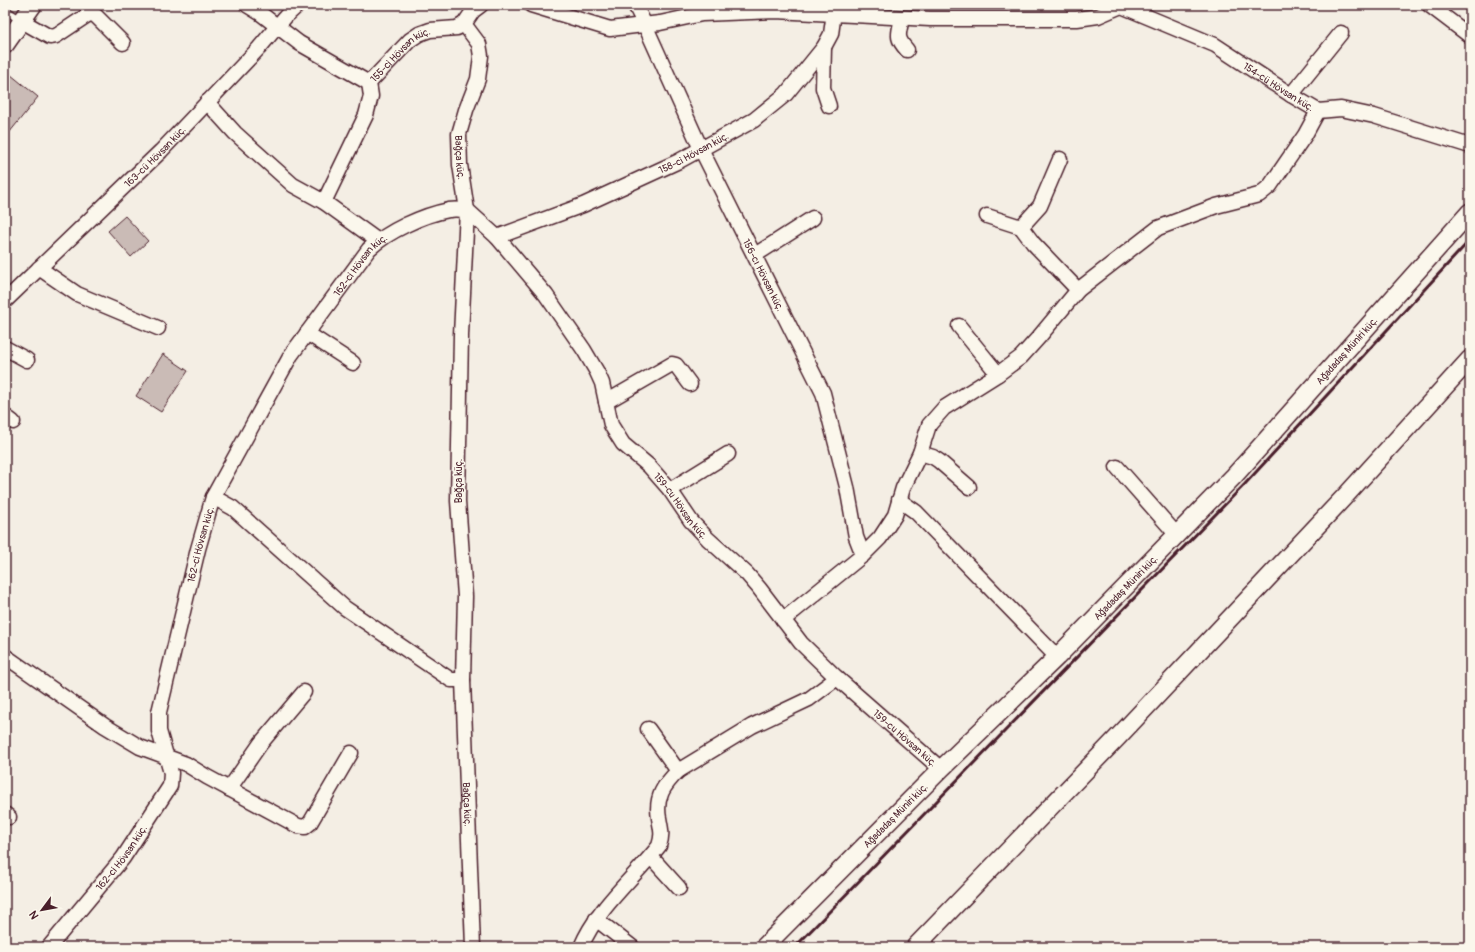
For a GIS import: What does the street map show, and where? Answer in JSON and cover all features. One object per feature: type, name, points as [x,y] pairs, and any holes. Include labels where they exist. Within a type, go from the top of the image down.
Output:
[{"type":"street","points":[[5,45],[33,5]]},
{"type":"street","points":[[247,5],[299,43],[369,83]]},
{"type":"street","name":"163-cü Hövsan küç.","points":[[5,301],[161,152],[259,48],[276,26],[298,5]]},
{"type":"street","points":[[531,5],[610,29],[660,23],[702,14],[776,11],[835,10],[930,20],[1077,19],[1098,16],[1120,5]]},
{"type":"street","name":"156-cı Hövsan küç.","points":[[635,5],[646,25],[701,149],[823,393],[847,487],[856,537],[863,556]]},
{"type":"street","name":"154-cü Hövsan küç.","points":[[1120,5],[1142,9],[1215,45],[1318,111],[1341,109],[1374,116],[1470,146]]},
{"type":"street","points":[[1429,5],[1470,36]]},
{"type":"street","points":[[464,24],[474,7]]},
{"type":"street","name":"158-ci Hövsan küç.","points":[[497,237],[584,205],[679,161],[754,120],[786,94],[824,47],[831,34],[835,10]]},
{"type":"street","points":[[22,21],[50,37],[56,36],[89,14],[95,14],[123,43]]},
{"type":"street","points":[[902,18],[898,38],[900,43],[907,50]]},
{"type":"street","name":"155-ci Hövsan küç.","points":[[324,202],[366,115],[371,96],[369,83],[410,40],[419,34],[430,30],[458,28],[464,24]]},
{"type":"street","name":"Bağça küç.","points":[[464,24],[479,44],[481,56],[478,79],[466,110],[459,134],[460,165],[468,210],[461,335],[458,501],[466,596],[463,680],[473,947]]},
{"type":"street","points":[[1291,95],[1341,33]]},
{"type":"street","points":[[824,47],[823,88],[829,106]]},
{"type":"street","points":[[207,102],[235,133],[293,185],[324,202],[378,241]]},
{"type":"street","points":[[783,620],[863,556],[880,538],[895,516],[902,488],[920,453],[929,425],[944,408],[998,374],[1021,357],[1078,290],[1158,228],[1216,206],[1259,195],[1270,186],[1305,135],[1318,111]]},
{"type":"street","points":[[1022,227],[1040,206],[1060,159]]},
{"type":"street","name":"162-ci Hövsan küç.","points":[[49,947],[123,858],[170,786],[172,773],[159,731],[159,712],[198,549],[213,497],[291,355],[369,249],[378,241],[411,222],[449,210],[468,210]]},
{"type":"street","name":"159-cu Hövsan küç.","points":[[468,210],[497,237],[546,294],[584,350],[602,383],[611,424],[623,444],[649,466],[670,490],[691,520],[708,539],[747,574],[760,588],[801,643],[837,678],[940,769]]},
{"type":"street","name":"Ağadadaş Müniri küç.","points":[[764,947],[940,769],[1057,657],[1234,476],[1470,212]]},
{"type":"street","points":[[987,216],[1022,227],[1033,243],[1078,290]]},
{"type":"street","points":[[755,255],[813,218]]},
{"type":"street","points":[[39,268],[77,294],[158,328]]},
{"type":"street","points":[[959,326],[998,374]]},
{"type":"street","points":[[307,333],[353,363]]},
{"type":"street","points":[[5,348],[27,360]]},
{"type":"street","points":[[915,947],[1118,737],[1348,493],[1470,359]]},
{"type":"street","points":[[606,402],[672,364],[676,366],[690,384]]},
{"type":"street","points":[[920,453],[933,457],[939,461],[969,487]]},
{"type":"street","points":[[670,490],[728,454]]},
{"type":"street","points":[[1117,467],[1176,534]]},
{"type":"street","points":[[213,497],[233,508],[345,608],[440,674],[451,680],[463,680]]},
{"type":"street","points":[[899,500],[916,512],[1057,657]]},
{"type":"street","points":[[5,656],[105,726],[140,746],[186,764],[298,826],[304,827],[310,823],[351,753]]},
{"type":"street","points":[[581,947],[596,919],[659,846],[662,836],[658,804],[661,791],[678,771],[752,726],[809,699],[837,678]]},
{"type":"street","points":[[229,789],[261,743],[304,692]]},
{"type":"street","points":[[648,729],[678,771]]},
{"type":"street","points":[[651,857],[679,888]]},
{"type":"street","points":[[596,919],[632,947]]},
{"type":"lane","points":[[5,10],[22,21]]},
{"type":"building","points":[[5,70],[38,97],[5,138]]},
{"type":"building","points":[[125,216],[148,241],[131,257],[108,231]]},
{"type":"building","points":[[163,354],[188,371],[161,412],[136,396]]},
{"type":"railway","points":[[795,947],[1245,484],[1470,240]]}]
